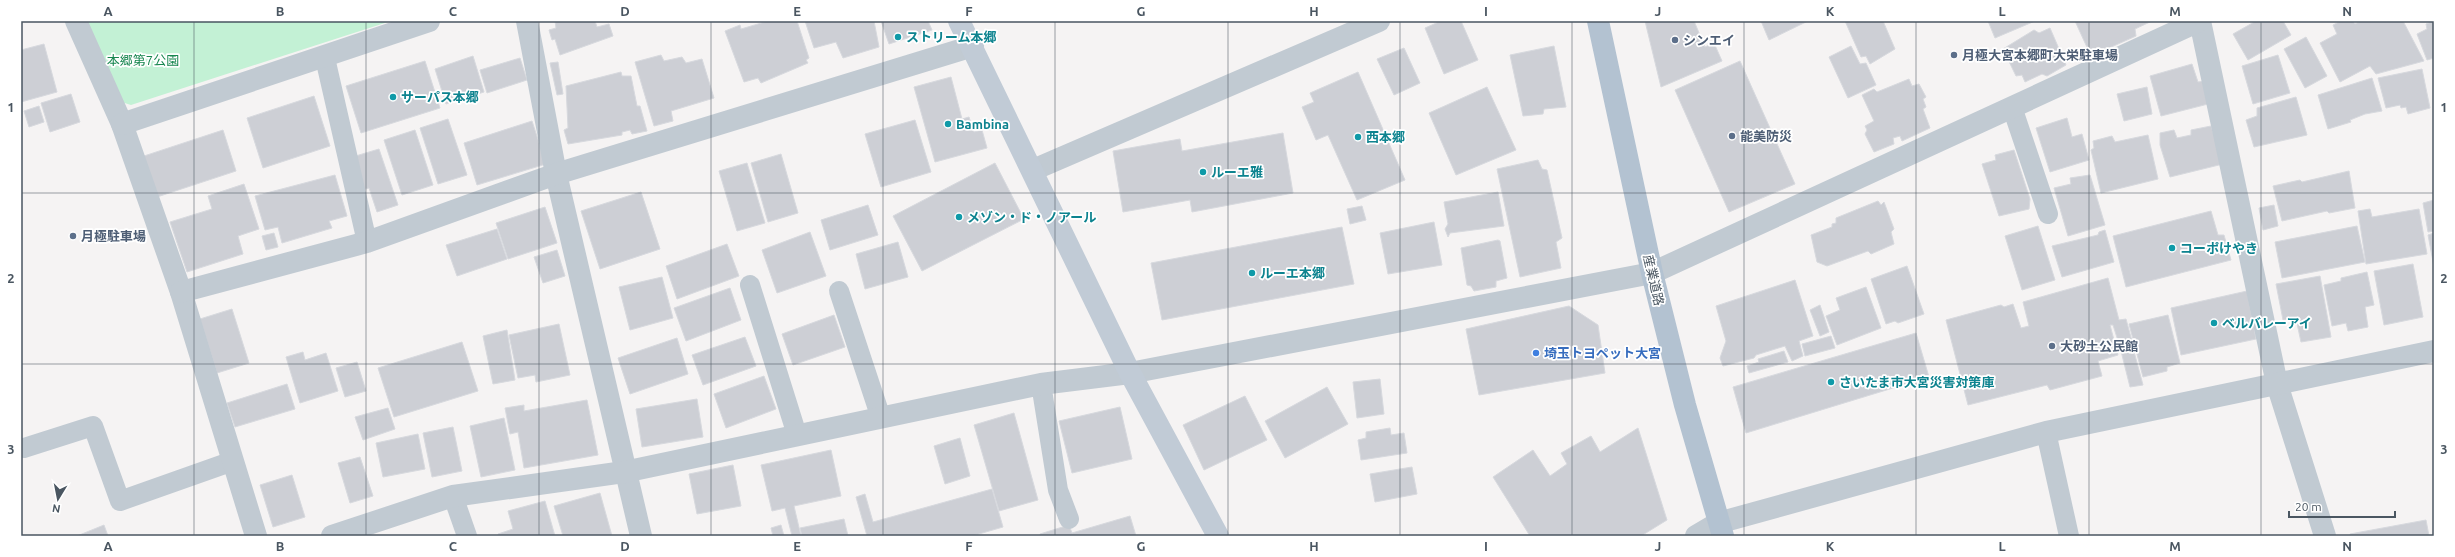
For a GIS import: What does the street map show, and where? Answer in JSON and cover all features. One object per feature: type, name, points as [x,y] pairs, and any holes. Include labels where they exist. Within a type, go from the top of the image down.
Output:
[{"type":"main road","name":"産業道路","points":[[1598,21],[1652,273],[1721,529]]},
{"type":"street","points":[[76,21],[122,124],[181,292],[256,536]]},
{"type":"street","points":[[122,124],[325,58],[429,21]]},
{"type":"street","points":[[527,21],[556,174],[624,472],[641,536]]},
{"type":"street","points":[[960,21],[1130,373],[1218,536]]},
{"type":"street","points":[[1033,170],[1379,21]]},
{"type":"street","points":[[332,536],[453,496],[624,472],[1041,384],[1130,373],[1652,273],[2200,21],[2277,384],[2325,536]]},
{"type":"street","points":[[181,292],[367,242],[556,174],[973,46]]},
{"type":"street","points":[[1696,536],[2046,432],[2434,351]]},
{"type":"lane","points":[[325,58],[367,242]]},
{"type":"lane","points":[[2012,107],[2048,214]]},
{"type":"lane","points":[[750,285],[797,435]]},
{"type":"lane","points":[[839,291],[881,418]]},
{"type":"lane","points":[[1041,384],[1058,490],[1069,519]]},
{"type":"lane","points":[[24,448],[93,426],[120,501],[233,461]]},
{"type":"lane","points":[[2046,432],[2069,536]]},
{"type":"lane","points":[[453,496],[466,536]]},
{"type":"green space","name":"本郷第7公園","points":[[87,21],[391,21],[131,105],[115,100]]},
{"type":"building","points":[[555,21],[595,21],[597,27],[609,24],[613,36],[560,55],[555,39],[552,40],[549,30],[556,28]]},
{"type":"building","points":[[768,21],[797,21],[809,58],[806,60],[808,63],[761,83],[758,78],[744,82],[725,31],[740,25],[741,29]]},
{"type":"building","points":[[805,21],[874,21],[879,47],[843,58],[836,42],[814,48]]},
{"type":"building","name":"ストリーム本郷","points":[[881,21],[928,21],[932,30],[889,44]]},
{"type":"building","points":[[1441,21],[1461,21],[1478,60],[1444,74],[1425,28]]},
{"type":"building","points":[[1645,21],[1694,21],[1705,47],[1714,43],[1722,61],[1661,87]]},
{"type":"building","points":[[1761,21],[1808,21],[1769,40]]},
{"type":"building","points":[[1845,21],[1883,21],[1895,49],[1870,64],[1866,56],[1861,57]]},
{"type":"building","points":[[1988,21],[2035,21],[1995,38]]},
{"type":"building","points":[[2075,21],[2152,21],[2135,29],[2136,36],[2091,56]]},
{"type":"building","points":[[2256,21],[2283,21],[2291,35],[2248,60],[2233,34]]},
{"type":"building","points":[[2341,21],[2352,21],[2355,24],[2361,21],[2403,21],[2424,61],[2376,74],[2370,66],[2340,82],[2320,43],[2337,34],[2333,25]]},
{"type":"building","points":[[2434,21],[2434,58],[2427,60],[2417,34],[2427,29],[2426,24]]},
{"type":"building","points":[[2050,28],[2066,65],[2047,76],[2042,74],[2025,82],[2022,75],[2016,76],[2003,49],[2034,30],[2039,33]]},
{"type":"building","points":[[2306,37],[2327,76],[2305,88],[2284,49]]},
{"type":"building","points":[[44,44],[57,92],[21,102],[21,50]]},
{"type":"building","points":[[1554,46],[1566,107],[1544,109],[1543,114],[1523,116],[1510,55]]},
{"type":"building","points":[[1851,46],[1860,64],[1866,63],[1876,85],[1848,98],[1829,57]]},
{"type":"building","points":[[1404,48],[1420,83],[1394,95],[1377,59]]},
{"type":"building","points":[[661,55],[664,61],[682,57],[686,63],[702,59],[714,98],[671,111],[673,121],[654,126],[635,62]]},
{"type":"building","points":[[2278,55],[2290,93],[2253,104],[2242,66]]},
{"type":"building","points":[[473,56],[484,92],[446,104],[435,69]]},
{"type":"building","points":[[520,58],[527,80],[487,93],[480,70]]},
{"type":"building","name":"サーパス本郷","points":[[425,61],[440,108],[361,133],[346,86]]},
{"type":"building","points":[[1740,61],[1795,184],[1729,212],[1675,90]]},
{"type":"building","points":[[558,62],[563,94],[557,95],[550,63]]},
{"type":"building","points":[[2192,64],[2198,82],[2206,81],[2212,103],[2161,116],[2150,76]]},
{"type":"building","points":[[2422,69],[2430,108],[2408,114],[2406,107],[2401,108],[2400,105],[2386,108],[2378,78]]},
{"type":"building","points":[[621,72],[622,76],[631,76],[637,106],[640,106],[647,131],[632,134],[630,130],[622,132],[622,135],[568,144],[564,130],[568,128],[566,86]]},
{"type":"building","name":"西本郷","points":[[1358,72],[1405,180],[1357,200],[1328,135],[1316,140],[1302,107],[1314,102],[1310,93]]},
{"type":"building","name":"Bambina","points":[[951,77],[962,119],[969,117],[974,132],[982,130],[987,148],[935,162],[914,87]]},
{"type":"building","points":[[2372,78],[2382,111],[2365,114],[2350,120],[2351,122],[2328,129],[2318,95]]},
{"type":"building","points":[[1909,79],[1912,86],[1919,84],[1926,97],[1923,99],[1926,107],[1923,109],[1930,128],[1902,141],[1900,136],[1893,138],[1894,144],[1874,152],[1865,134],[1867,130],[1865,126],[1874,121],[1862,95],[1874,89],[1877,92]]},
{"type":"building","points":[[1487,87],[1516,150],[1456,175],[1429,113]]},
{"type":"building","points":[[2147,87],[2152,114],[2124,121],[2117,94]]},
{"type":"building","points":[[71,94],[80,122],[50,132],[41,103]]},
{"type":"building","points":[[314,96],[330,146],[263,168],[247,118]]},
{"type":"building","points":[[2296,97],[2307,135],[2254,147],[2246,120],[2257,116],[2257,108]]},
{"type":"building","points":[[39,106],[44,122],[29,127],[24,111]]},
{"type":"building","points":[[2067,118],[2072,137],[2082,134],[2089,160],[2050,172],[2036,128]]},
{"type":"building","points":[[448,119],[467,175],[438,184],[420,128]]},
{"type":"building","points":[[915,120],[931,172],[881,187],[865,134]]},
{"type":"building","points":[[532,121],[546,164],[477,185],[464,143]]},
{"type":"building","points":[[2211,126],[2223,164],[2170,177],[2160,145],[2160,133],[2174,130],[2177,138],[2191,135],[2191,130]]},
{"type":"building","points":[[223,130],[236,171],[154,198],[141,157]]},
{"type":"building","points":[[415,130],[433,185],[402,195],[384,140]]},
{"type":"building","name":"ルーエ雅","points":[[1283,133],[1293,193],[1192,212],[1190,200],[1123,212],[1113,151],[1180,139],[1182,151]]},
{"type":"building","points":[[2148,135],[2158,179],[2101,193],[2091,150],[2094,148],[2093,141],[2112,136],[2115,142]]},
{"type":"building","points":[[379,149],[398,205],[377,212],[369,188],[359,191],[349,158]]},
{"type":"building","points":[[2014,150],[2030,199],[2029,209],[1999,216],[1982,164],[1996,160],[1995,155]]},
{"type":"building","points":[[781,154],[798,213],[768,222],[751,163]]},
{"type":"building","points":[[1538,160],[1542,169],[1547,170],[1562,238],[1556,242],[1561,268],[1520,277],[1497,169]]},
{"type":"building","points":[[747,163],[765,223],[737,231],[719,171]]},
{"type":"building","name":"メゾン・ド・ノアール","points":[[995,163],[1024,219],[922,271],[893,216]]},
{"type":"building","points":[[2349,171],[2355,208],[2329,213],[2327,211],[2282,221],[2273,186],[2300,180],[2302,182]]},
{"type":"building","points":[[335,175],[347,216],[329,221],[332,228],[282,243],[278,227],[265,230],[255,196]]},
{"type":"building","points":[[2090,175],[2105,225],[2068,236],[2054,188],[2071,184],[2070,178]]},
{"type":"building","points":[[244,184],[259,229],[238,236],[243,254],[187,272],[170,222],[212,209],[208,196]]},
{"type":"building","points":[[641,192],[660,249],[600,269],[581,211]]},
{"type":"building","points":[[1498,192],[1504,226],[1450,233],[1448,237],[1445,229],[1448,224],[1444,202]]},
{"type":"building","points":[[2434,200],[2434,231],[2428,232],[2423,203]]},
{"type":"building","points":[[1878,201],[1881,205],[1884,202],[1894,229],[1891,232],[1894,244],[1871,254],[1868,251],[1827,266],[1817,262],[1811,235],[1832,227],[1832,224],[1836,223],[1836,218]]},
{"type":"building","points":[[868,205],[878,235],[830,250],[821,220]]},
{"type":"building","points":[[2274,205],[2278,226],[2263,230],[2259,208]]},
{"type":"building","points":[[1362,206],[1366,220],[1350,224],[1347,209]]},
{"type":"building","points":[[545,207],[557,243],[508,259],[496,223]]},
{"type":"building","points":[[2370,209],[2372,217],[2419,209],[2427,254],[2366,264],[2358,211]]},
{"type":"building","name":"コーポけやき","points":[[2211,211],[2218,235],[2224,235],[2231,260],[2126,287],[2113,236]]},
{"type":"building","points":[[1434,222],[1442,265],[1388,274],[1380,233]]},
{"type":"building","points":[[2038,226],[2055,280],[2022,290],[2005,236]]},
{"type":"building","points":[[2357,226],[2365,262],[2282,278],[2275,242]]},
{"type":"building","name":"ルーエ本郷","points":[[1342,227],[1354,284],[1162,320],[1151,263]]},
{"type":"building","points":[[497,229],[507,259],[457,276],[446,245]]},
{"type":"building","points":[[2105,230],[2114,262],[2062,277],[2052,246],[2098,235],[2099,232]]},
{"type":"building","points":[[810,232],[826,276],[777,293],[762,250]]},
{"type":"building","points":[[274,233],[278,247],[266,250],[262,236]]},
{"type":"building","points":[[2434,233],[2434,267],[2428,235]]},
{"type":"building","points":[[1498,240],[1500,241],[1507,278],[1496,281],[1496,287],[1474,291],[1471,286],[1467,285],[1461,248]]},
{"type":"building","points":[[898,242],[908,277],[865,289],[856,254]]},
{"type":"building","points":[[727,244],[739,276],[677,299],[666,266]]},
{"type":"building","points":[[557,250],[565,276],[543,283],[534,257]]},
{"type":"building","points":[[2413,264],[2423,317],[2384,325],[2374,271]]},
{"type":"building","points":[[1907,266],[1924,314],[1898,323],[1895,321],[1886,324],[1871,279]]},
{"type":"building","points":[[2367,272],[2374,305],[2365,307],[2368,327],[2348,331],[2346,323],[2332,326],[2324,285],[2341,281],[2341,278]]},
{"type":"building","points":[[2320,276],[2331,337],[2301,342],[2296,319],[2283,320],[2276,284]]},
{"type":"building","points":[[662,277],[673,318],[630,330],[619,287]]},
{"type":"building","points":[[2108,278],[2119,320],[2126,319],[2132,341],[2119,344],[2113,325],[2110,325],[2118,355],[2098,361],[2102,376],[2050,390],[2047,385],[1968,405],[1946,320],[2001,305],[2004,307],[2013,304],[2021,328],[2029,326],[2023,302]]},
{"type":"building","points":[[1795,280],[1813,336],[1799,341],[1803,356],[1792,361],[1785,346],[1756,355],[1754,358],[1723,366],[1720,358],[1726,341],[1716,306]]},
{"type":"building","points":[[1866,287],[1881,328],[1837,345],[1826,316],[1840,310],[1836,298]]},
{"type":"building","points":[[730,288],[741,320],[686,341],[674,308]]},
{"type":"building","name":"ベルバレーアイ","points":[[2247,291],[2256,339],[2181,355],[2171,308]]},
{"type":"building","points":[[1820,305],[1829,332],[1820,336],[1810,310]]},
{"type":"building","points":[[1569,306],[1598,325],[1605,373],[1479,395],[1466,329]]},
{"type":"building","points":[[232,309],[249,363],[217,373],[200,319]]},
{"type":"building","points":[[834,315],[845,347],[793,365],[782,334]]},
{"type":"building","points":[[2168,315],[2180,363],[2167,367],[2167,371],[2143,377],[2129,324]]},
{"type":"building","points":[[559,324],[570,375],[536,382],[535,375],[518,378],[509,335]]},
{"type":"building","points":[[507,330],[515,380],[493,384],[483,336]]},
{"type":"building","name":"さいたま市大宮災害対策庫","points":[[1916,333],[1929,377],[1746,433],[1733,387]]},
{"type":"building","points":[[1831,336],[1835,348],[1805,356],[1802,344]]},
{"type":"building","points":[[745,337],[756,366],[703,385],[692,355]]},
{"type":"building","points":[[677,338],[688,374],[630,394],[618,358]]},
{"type":"building","points":[[462,342],[478,391],[394,417],[378,368]]},
{"type":"building","points":[[2132,344],[2143,385],[2130,387],[2120,347]]},
{"type":"building","points":[[1784,351],[1788,362],[1749,373],[1747,366],[1759,362],[1758,359]]},
{"type":"building","points":[[303,352],[305,360],[326,353],[338,391],[300,403],[286,357]]},
{"type":"building","points":[[357,362],[366,391],[345,397],[336,368]]},
{"type":"building","points":[[764,376],[776,409],[726,428],[714,394]]},
{"type":"building","points":[[1380,379],[1384,414],[1357,418],[1353,382]]},
{"type":"building","points":[[287,384],[295,409],[235,427],[227,403]]},
{"type":"building","points":[[1327,387],[1348,424],[1285,458],[1265,421]]},
{"type":"building","points":[[1245,396],[1267,440],[1204,470],[1183,425]]},
{"type":"building","points":[[697,399],[703,437],[642,447],[636,409]]},
{"type":"building","points":[[587,400],[598,455],[524,468],[518,432],[510,434],[505,408],[524,405],[524,411]]},
{"type":"building","points":[[1120,407],[1132,459],[1072,473],[1059,421]]},
{"type":"building","points":[[388,408],[395,429],[363,440],[355,417]]},
{"type":"building","points":[[1014,413],[1038,500],[999,511],[974,425]]},
{"type":"building","points":[[504,418],[515,470],[481,477],[470,426]]},
{"type":"building","points":[[453,427],[462,471],[432,477],[423,433]]},
{"type":"building","points":[[1390,428],[1391,435],[1404,433],[1407,453],[1361,460],[1358,440],[1366,438],[1366,432]]},
{"type":"building","points":[[1638,428],[1667,520],[1641,536],[1530,536],[1493,477],[1533,450],[1550,476],[1567,464],[1561,453],[1591,436],[1600,452]]},
{"type":"building","points":[[418,434],[425,469],[383,477],[376,443]]},
{"type":"building","points":[[960,438],[970,476],[945,484],[934,446]]},
{"type":"building","points":[[831,450],[841,496],[794,506],[801,536],[792,536],[785,508],[772,511],[761,465]]},
{"type":"building","points":[[360,457],[373,496],[350,503],[338,463]]},
{"type":"building","points":[[733,465],[741,506],[697,514],[689,474]]},
{"type":"building","points":[[1412,467],[1417,494],[1375,502],[1370,474]]},
{"type":"building","points":[[292,475],[305,517],[273,527],[260,485]]},
{"type":"building","points":[[992,489],[1003,527],[972,536],[867,536],[856,497],[865,494],[873,522]]},
{"type":"building","points":[[600,493],[612,536],[563,536],[554,506]]},
{"type":"building","points":[[545,501],[555,536],[499,536],[498,534],[513,529],[508,511]]},
{"type":"building","points":[[1130,516],[1136,536],[1040,536],[1040,534],[1069,525],[1072,533]]},
{"type":"building","points":[[844,519],[848,536],[802,536],[800,528]]},
{"type":"building","points":[[2426,520],[2429,536],[2350,536],[2350,534]]},
{"type":"building","points":[[104,525],[108,536],[77,536]]},
{"type":"building","points":[[781,525],[784,536],[773,536],[771,528]]},
{"type":"place","name":"ストリーム本郷","points":[[898,37]]},
{"type":"place","name":"シンエイ","points":[[1675,40]]},
{"type":"place","name":"月極大宮本郷町大栄駐車場","points":[[1954,55]]},
{"type":"place","name":"サーパス本郷","points":[[393,97]]},
{"type":"place","name":"Bambina","points":[[948,124]]},
{"type":"place","name":"能美防災","points":[[1732,136]]},
{"type":"place","name":"西本郷","points":[[1358,137]]},
{"type":"place","name":"ルーエ雅","points":[[1203,172]]},
{"type":"place","name":"メゾン・ド・ノアール","points":[[959,217]]},
{"type":"place","name":"月極駐車場","points":[[73,236]]},
{"type":"place","name":"コーポけやき","points":[[2172,248]]},
{"type":"place","name":"ルーエ本郷","points":[[1252,273]]},
{"type":"place","name":"ベルバレーアイ","points":[[2214,323]]},
{"type":"place","name":"大砂土公民館","points":[[2052,346]]},
{"type":"place","name":"埼玉トヨペット大宮","points":[[1536,353]]},
{"type":"place","name":"さいたま市大宮災害対策庫","points":[[1831,382]]}]
